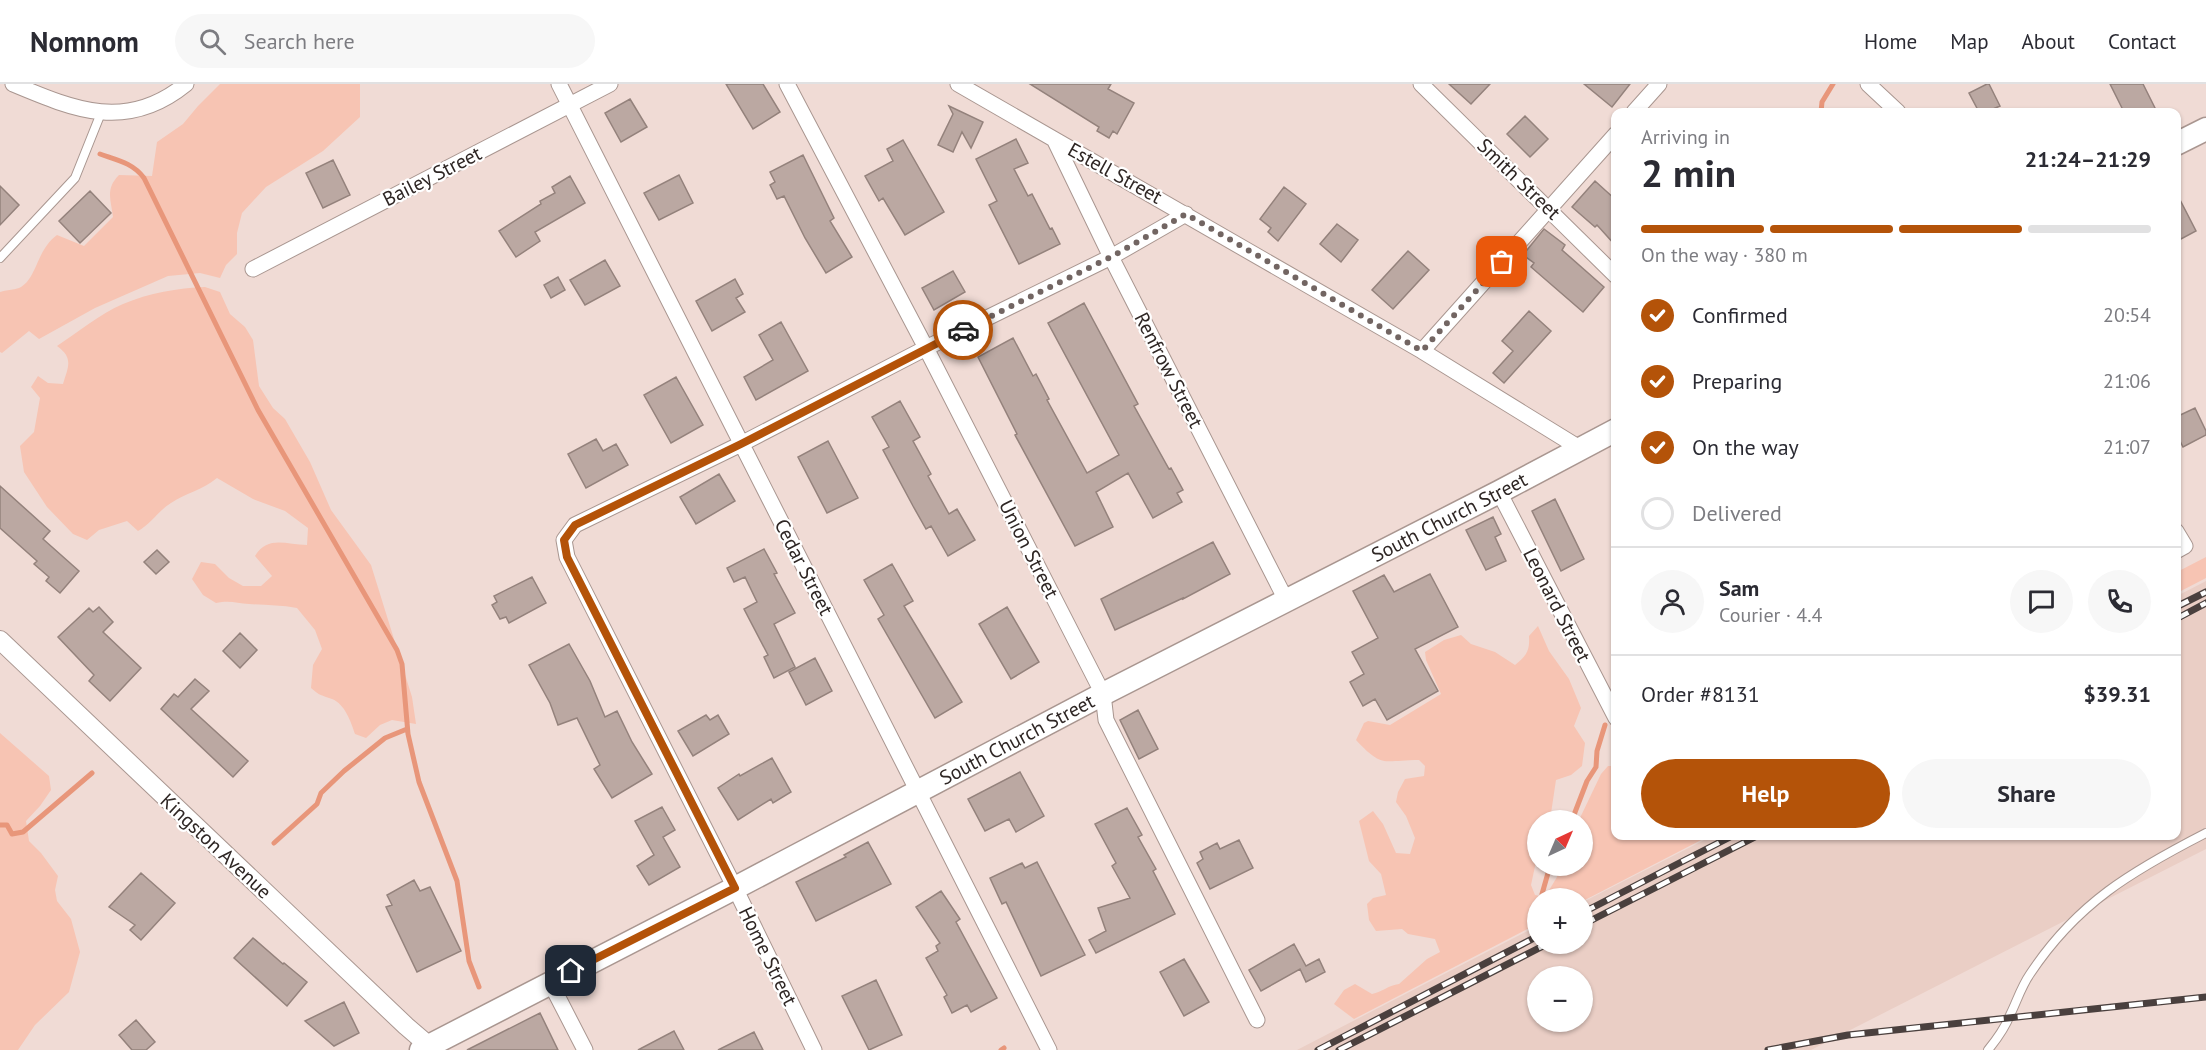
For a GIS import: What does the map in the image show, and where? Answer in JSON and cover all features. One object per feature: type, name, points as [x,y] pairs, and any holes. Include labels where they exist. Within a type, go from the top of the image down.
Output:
[{"type":"main road","points":[[2181,142],[2206,129]]},
{"type":"main road","name":"South Church Street","points":[[428,1049],[550,982],[1611,433]]},
{"type":"street","points":[[13,84],[57,103],[101,113],[122,112],[153,104],[169,98],[186,84]]},
{"type":"street","name":"Cedar Street","points":[[559,84],[1049,1050]]},
{"type":"street","name":"Bailey Street","points":[[253,269],[610,84]]},
{"type":"street","name":"Union Street","points":[[787,84],[926,348],[1103,694],[1106,720],[1257,1020]]},
{"type":"street","name":"Estell Street","points":[[958,84],[1422,351],[1581,449]]},
{"type":"street","name":"Smith Street","points":[[1421,84],[1611,271]]},
{"type":"street","points":[[1638,108],[1659,84]]},
{"type":"street","points":[[1868,84],[1894,108]]},
{"type":"street","name":"Renfrow Street","points":[[1054,139],[1111,257],[1286,600]]},
{"type":"street","points":[[1422,351],[1611,140]]},
{"type":"street","points":[[741,444],[926,348],[1111,257],[1186,214]]},
{"type":"street","name":"Home Street","points":[[741,444],[575,525],[564,540],[567,557],[735,888],[814,1050]]},
{"type":"street","name":"Leonard Street","points":[[1499,492],[1611,708]]},
{"type":"street","name":"Kingston Avenue","points":[[0,640],[428,1049]]},
{"type":"street","points":[[550,982],[585,1050]]},
{"type":"lane","points":[[0,258],[75,178],[101,113]]},
{"type":"lane","points":[[1988,1050],[2010,1017],[2028,976],[2060,933],[2085,908],[2116,883],[2206,833]]},
{"type":"shaded area","points":[[220,84],[360,84],[360,117],[323,151],[266,187],[242,213],[237,233],[237,254],[226,265],[220,278],[200,273],[168,276],[95,308],[39,339],[29,331],[2,353],[0,352],[0,292],[19,288],[25,284],[45,248],[57,235],[84,246],[113,217],[110,190],[119,175],[152,176],[157,142],[183,124]]},
{"type":"shaded area","points":[[205,287],[220,292],[230,314],[245,327],[253,340],[259,386],[273,408],[285,419],[310,462],[331,510],[371,565],[412,697],[416,724],[392,720],[380,725],[366,738],[355,734],[341,705],[311,688],[313,665],[322,649],[315,630],[297,608],[216,603],[203,595],[192,579],[201,562],[215,564],[229,578],[243,586],[261,586],[272,576],[255,556],[260,549],[272,543],[307,545],[308,528],[285,511],[253,499],[217,478],[171,503],[138,531],[127,521],[99,530],[87,540],[73,534],[47,507],[24,472],[20,446],[34,432],[40,398],[31,387],[38,376],[48,383],[63,384],[67,373],[68,359],[57,346],[123,304],[164,292]]},
{"type":"shaded area","points":[[2206,557],[2206,578],[2181,591],[2181,570]]},
{"type":"shaded area","points":[[2206,581],[2206,849],[1811,1050],[1297,1050],[1527,931],[1527,954],[1593,954],[1593,897],[1704,840],[2181,840],[2181,594]]},
{"type":"shaded area","points":[[1538,626],[1549,651],[1569,679],[1581,708],[1574,726],[1585,743],[1582,766],[1571,775],[1556,780],[1552,810],[1527,810],[1527,876],[1533,876],[1532,888],[1527,888],[1527,929],[1354,1019],[1334,1004],[1344,990],[1355,984],[1372,994],[1379,992],[1399,984],[1427,959],[1440,952],[1435,939],[1408,934],[1402,929],[1376,931],[1369,920],[1367,904],[1373,898],[1386,895],[1381,874],[1369,861],[1359,821],[1373,811],[1383,824],[1396,853],[1410,854],[1415,838],[1406,816],[1396,802],[1405,779],[1424,776],[1425,766],[1419,760],[1384,761],[1378,759],[1356,740],[1364,723],[1368,721],[1390,725],[1441,694],[1426,660],[1425,652],[1444,640],[1461,635],[1471,644],[1495,652],[1515,665],[1522,659],[1529,646],[1529,636]]},
{"type":"shaded area","points":[[0,733],[49,776],[51,790],[26,821],[29,841],[58,876],[55,890],[57,901],[71,919],[80,952],[69,992],[35,1025],[18,1050],[0,1050]]},
{"type":"shaded area","points":[[1608,766],[1611,766],[1611,840],[1701,840],[1593,896],[1593,888],[1550,888],[1557,876],[1593,876],[1593,810],[1584,810],[1601,774]]},
{"type":"building","points":[[726,84],[763,84],[780,112],[753,129]]},
{"type":"building","points":[[1030,84],[1111,84],[1108,89],[1134,103],[1117,134],[1113,131],[1109,138],[1097,131],[1099,127]]},
{"type":"building","points":[[1449,84],[1490,84],[1471,104]]},
{"type":"building","points":[[1584,84],[1630,84],[1612,107]]},
{"type":"building","points":[[1989,84],[2000,106],[1977,108],[1969,93]]},
{"type":"building","points":[[2110,84],[2143,84],[2155,108],[2122,108]]},
{"type":"building","points":[[630,99],[647,127],[621,142],[605,113]]},
{"type":"building","points":[[949,106],[983,122],[971,148],[962,132],[953,152],[938,145],[953,114]]},
{"type":"building","points":[[1525,116],[1548,139],[1530,157],[1507,134]]},
{"type":"building","points":[[1016,139],[1028,163],[1014,169],[1028,196],[1032,194],[1060,244],[1019,264],[989,205],[997,201],[976,159]]},
{"type":"building","points":[[903,140],[944,212],[905,235],[883,198],[879,201],[865,176],[893,161],[887,149]]},
{"type":"building","points":[[803,155],[834,218],[830,221],[852,257],[826,273],[784,196],[777,199],[770,185],[775,182],[770,172]]},
{"type":"building","points":[[333,160],[350,195],[323,208],[306,173]]},
{"type":"building","points":[[679,175],[693,203],[659,220],[644,193]]},
{"type":"building","points":[[570,176],[585,203],[535,232],[540,241],[516,257],[499,231],[541,204],[540,201],[555,193],[552,187]]},
{"type":"building","points":[[1595,181],[1611,195],[1611,240],[1597,225],[1595,227],[1572,207]]},
{"type":"building","points":[[0,186],[19,205],[0,225]]},
{"type":"building","points":[[1284,187],[1306,204],[1278,241],[1268,232],[1271,228],[1260,219]]},
{"type":"building","points":[[90,191],[111,213],[80,243],[59,221]]},
{"type":"building","points":[[2181,202],[2196,231],[2181,239]]},
{"type":"building","points":[[1337,224],[1358,240],[1341,262],[1320,244]]},
{"type":"building","points":[[1544,229],[1565,245],[1562,250],[1604,287],[1583,312],[1531,267],[1534,263],[1523,255]]},
{"type":"building","points":[[1408,251],[1429,270],[1393,309],[1372,290]]},
{"type":"building","points":[[605,260],[620,286],[585,305],[570,280]]},
{"type":"building","points":[[953,271],[965,292],[934,310],[922,288]]},
{"type":"building","points":[[558,277],[565,290],[551,298],[544,285]]},
{"type":"building","points":[[735,279],[743,294],[736,298],[745,312],[712,331],[696,301]]},
{"type":"building","points":[[1084,303],[1138,404],[1134,406],[1183,490],[1177,493],[1182,502],[1153,518],[1128,473],[1096,492],[1113,527],[1075,546],[1015,435],[1017,434],[978,357],[1013,338],[1033,376],[1036,374],[1049,399],[1047,400],[1087,473],[1119,455],[1048,323]]},
{"type":"building","points":[[1529,311],[1551,331],[1504,383],[1493,373],[1513,351],[1502,341]]},
{"type":"building","points":[[781,322],[808,371],[756,400],[744,377],[773,360],[759,335]]},
{"type":"building","points":[[676,377],[703,425],[671,443],[644,395]]},
{"type":"building","points":[[900,401],[920,437],[913,441],[931,474],[928,476],[949,514],[957,509],[975,540],[948,556],[931,526],[926,529],[913,506],[883,450],[889,447],[872,417]]},
{"type":"building","points":[[2195,408],[2206,431],[2206,435],[2183,447],[2181,443],[2181,415]]},
{"type":"building","points":[[596,439],[603,451],[616,444],[628,465],[586,488],[568,454]]},
{"type":"building","points":[[828,441],[858,498],[827,513],[798,457]]},
{"type":"building","points":[[719,474],[735,501],[696,524],[680,497]]},
{"type":"building","points":[[0,486],[50,531],[43,539],[79,571],[60,593],[46,581],[49,577],[34,564],[37,561],[0,528]]},
{"type":"building","points":[[1555,499],[1584,559],[1561,571],[1532,511]]},
{"type":"building","points":[[1493,517],[1501,534],[1495,537],[1506,561],[1486,570],[1466,530]]},
{"type":"building","points":[[1213,542],[1230,574],[1183,599],[1115,630],[1101,599]]},
{"type":"building","points":[[764,549],[777,573],[774,574],[795,613],[774,624],[795,667],[774,678],[764,657],[768,655],[744,609],[757,602],[745,577],[734,582],[727,568]]},
{"type":"building","points":[[157,550],[169,562],[156,574],[144,562]]},
{"type":"building","points":[[892,564],[913,601],[904,606],[962,702],[935,718],[878,619],[884,615],[864,580]]},
{"type":"building","points":[[1430,574],[1458,627],[1415,649],[1438,691],[1387,720],[1375,699],[1363,706],[1350,682],[1364,674],[1352,652],[1378,638],[1353,591],[1384,575],[1394,592]]},
{"type":"building","points":[[532,577],[546,603],[509,623],[506,617],[500,619],[492,605],[497,602],[494,596]]},
{"type":"building","points":[[99,607],[113,622],[103,632],[141,668],[110,701],[89,681],[94,675],[58,637],[89,608],[93,612]]},
{"type":"building","points":[[1007,607],[1039,662],[1011,679],[979,624]]},
{"type":"building","points":[[240,633],[257,650],[240,668],[223,651]]},
{"type":"building","points":[[569,644],[590,681],[605,717],[617,711],[632,742],[652,774],[612,798],[594,769],[600,765],[577,718],[558,725],[550,703],[529,665]]},
{"type":"building","points":[[815,658],[832,691],[806,705],[789,672]]},
{"type":"building","points":[[195,679],[209,691],[191,709],[248,761],[233,777],[161,709],[174,694],[178,697]]},
{"type":"building","points":[[1138,710],[1158,749],[1139,759],[1120,720]]},
{"type":"building","points":[[706,715],[710,720],[718,715],[729,734],[693,756],[678,731]]},
{"type":"building","points":[[772,758],[791,792],[773,803],[771,799],[738,820],[718,788],[739,774],[740,776]]},
{"type":"building","points":[[1020,772],[1044,816],[1016,832],[1009,819],[985,831],[968,799]]},
{"type":"building","points":[[662,807],[675,830],[663,837],[680,867],[649,885],[637,866],[654,855],[635,821]]},
{"type":"building","points":[[1127,808],[1142,835],[1138,837],[1156,869],[1153,871],[1175,914],[1096,953],[1089,940],[1106,931],[1098,908],[1130,898],[1112,866],[1116,863],[1095,824]]},
{"type":"building","points":[[1239,840],[1253,868],[1210,889],[1197,863],[1203,859],[1200,852],[1217,843],[1220,849]]},
{"type":"building","points":[[868,842],[891,884],[816,921],[796,882],[846,857],[844,855]]},
{"type":"building","points":[[1037,862],[1085,955],[1041,976],[1006,902],[1002,904],[990,878],[1022,863],[1025,868]]},
{"type":"building","points":[[141,873],[175,903],[141,940],[130,930],[135,925],[109,907]]},
{"type":"building","points":[[414,880],[420,891],[430,887],[461,951],[417,972],[386,907],[392,905],[387,895]]},
{"type":"building","points":[[941,891],[960,919],[956,922],[997,998],[971,1012],[967,1005],[952,1013],[944,997],[947,995],[926,958],[938,951],[936,946],[940,943],[916,907]]},
{"type":"building","points":[[253,938],[307,982],[287,1006],[234,958]]},
{"type":"building","points":[[1294,944],[1306,966],[1319,959],[1325,972],[1306,982],[1300,969],[1261,991],[1249,970]]},
{"type":"building","points":[[1184,959],[1209,1002],[1184,1016],[1160,972]]},
{"type":"building","points":[[876,980],[902,1035],[869,1050],[842,996]]},
{"type":"building","points":[[344,1002],[359,1033],[334,1046],[305,1021]]},
{"type":"building","points":[[540,1013],[558,1050],[467,1050]]},
{"type":"building","points":[[136,1020],[155,1042],[146,1050],[132,1050],[119,1035]]},
{"type":"building","points":[[674,1031],[684,1050],[638,1050]]},
{"type":"building","points":[[754,1032],[763,1050],[718,1050]]},
{"type":"waterway","points":[[1821,108],[1822,102],[1833,84]]},
{"type":"waterway","points":[[100,154],[130,165],[144,178],[258,410],[397,650],[402,664],[408,734],[419,782],[457,881],[469,961],[479,987]]},
{"type":"waterway","points":[[1576,810],[1587,781],[1596,767],[1597,751],[1605,725]]},
{"type":"waterway","points":[[274,843],[317,804],[321,793],[344,771],[385,738],[407,729]]},
{"type":"waterway","points":[[0,825],[7,825],[12,834],[23,832],[92,773]]},
{"type":"waterway","points":[[1544,888],[1547,876]]},
{"type":"railway","points":[[2181,604],[2206,592]]},
{"type":"railway","points":[[2181,616],[2206,603]]},
{"type":"railway","points":[[1593,907],[1724,840]]},
{"type":"railway","points":[[1593,919],[1749,840]]},
{"type":"railway","points":[[1318,1050],[1527,942]]},
{"type":"railway","points":[[1339,1050],[1527,954]]},
{"type":"railway","points":[[1768,1050],[1848,1035],[2206,997]]},
{"type":"way so far","points":[[963,330],[1111,257],[1186,214],[1422,351],[1502,262]]},
{"type":"route","points":[[571,971],[735,888],[567,557],[564,540],[575,525],[741,444],[963,330]]}]
